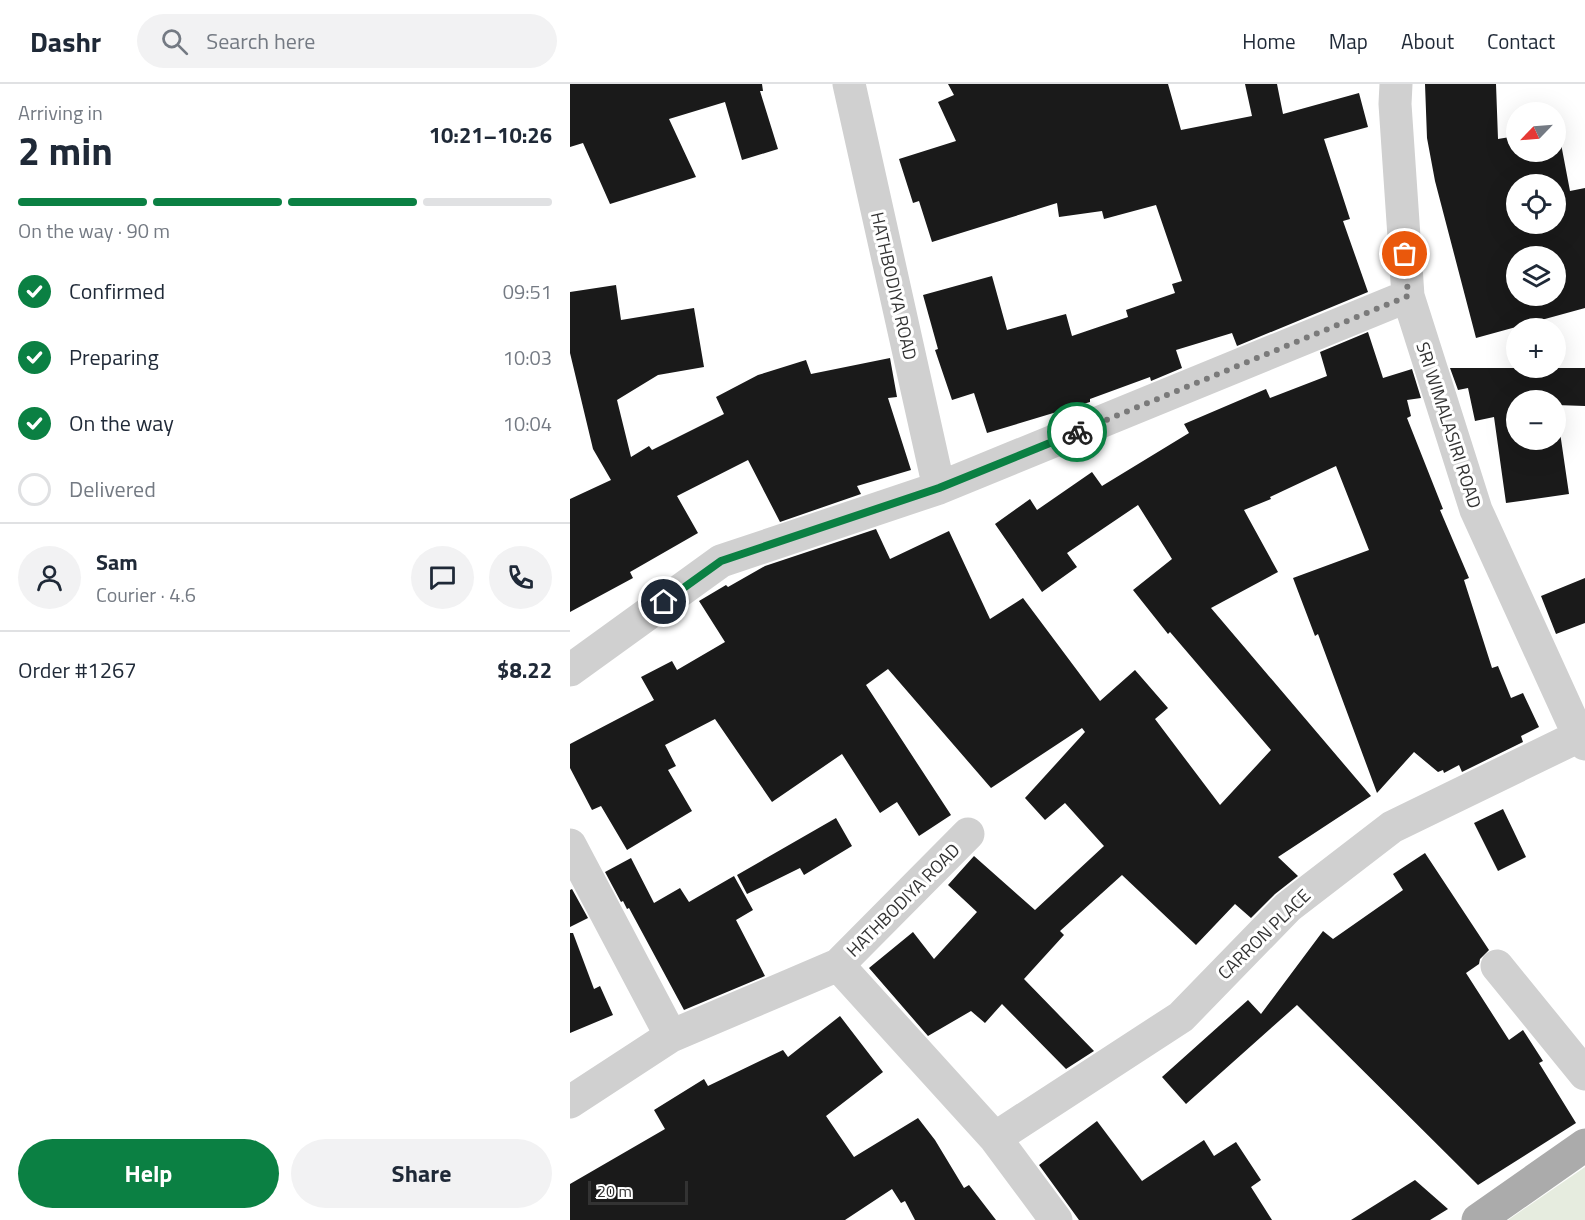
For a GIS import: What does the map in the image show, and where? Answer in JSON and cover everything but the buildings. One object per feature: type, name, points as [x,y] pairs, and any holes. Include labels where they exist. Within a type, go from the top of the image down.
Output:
[{"type":"main road","points":[[1478,1220],[1585,1145]]},
{"type":"street","name":"HATHBODIYA ROAD","points":[[849,84],[939,488]]},
{"type":"street","name":"SRI WIMALASIRI ROAD","points":[[1396,84],[1395,104],[1408,296],[1476,510],[1582,740]]},
{"type":"street","points":[[570,670],[721,561],[939,488],[1408,296]]},
{"type":"street","name":"CARRON PLACE","points":[[995,1138],[1180,1017],[1288,907],[1392,827],[1582,740]]},
{"type":"street","name":"HATHBODIYA ROAD","points":[[570,1102],[671,1036],[838,965],[968,834]]},
{"type":"street","points":[[570,845],[671,1036]]},
{"type":"street","points":[[838,965],[995,1138],[1056,1220]]},
{"type":"street","points":[[1497,966],[1585,1074]]},
{"type":"shaded area","points":[[1585,1167],[1585,1220],[1508,1220]]},
{"type":"way so far","points":[[1077,432],[1408,296],[1405,254]]},
{"type":"route","points":[[664,602],[721,561],[939,488],[1077,432]]}]
